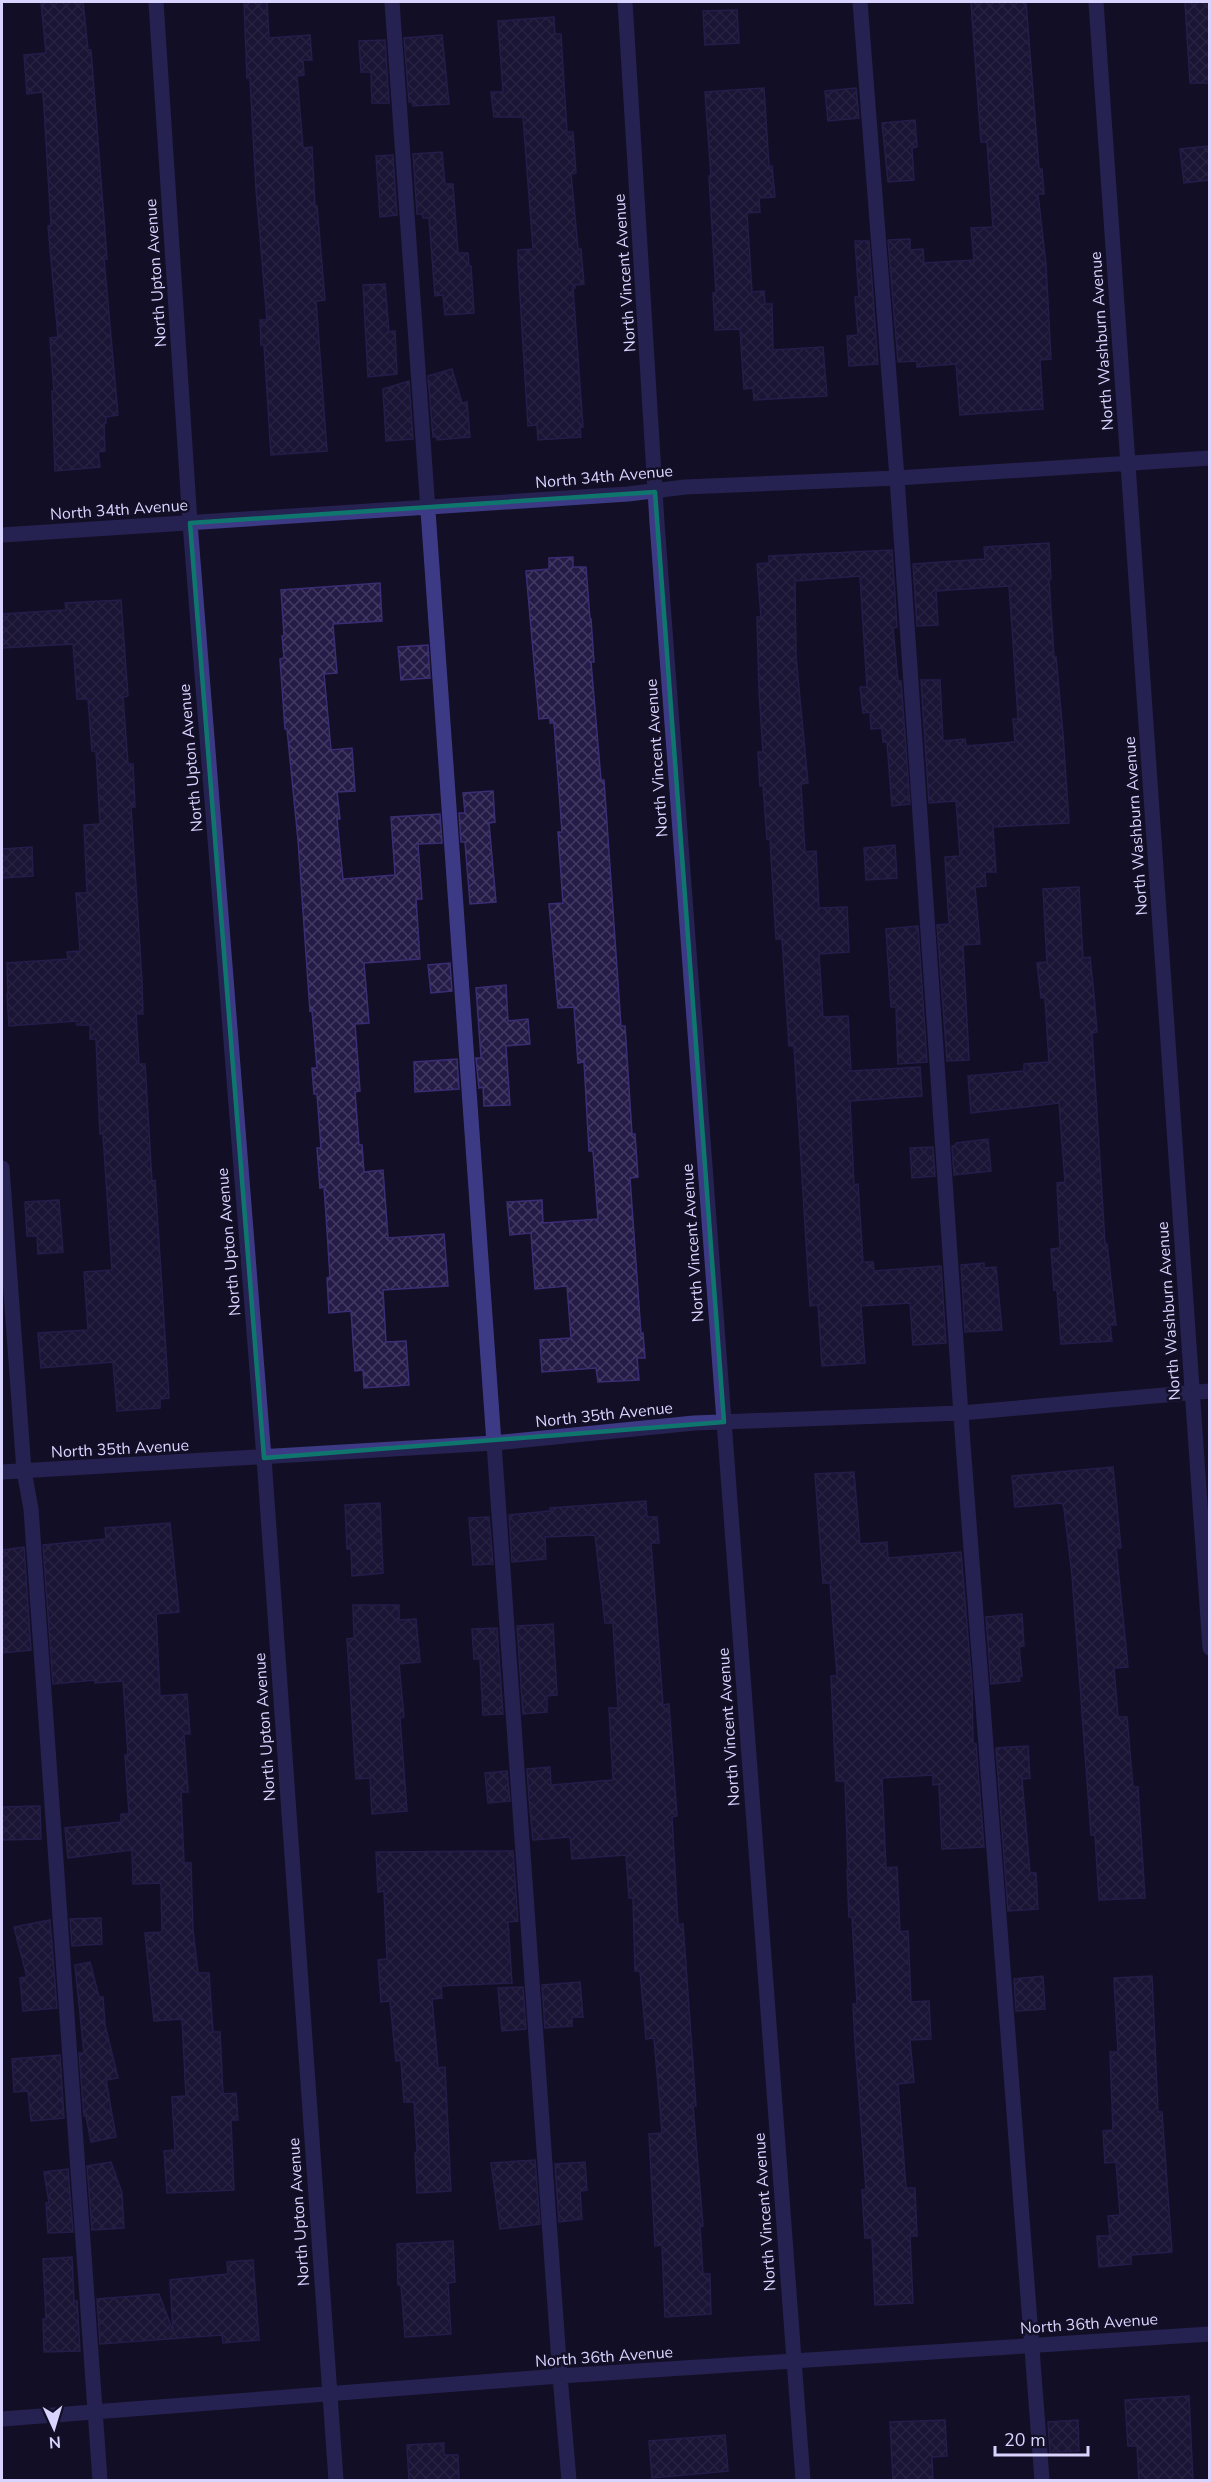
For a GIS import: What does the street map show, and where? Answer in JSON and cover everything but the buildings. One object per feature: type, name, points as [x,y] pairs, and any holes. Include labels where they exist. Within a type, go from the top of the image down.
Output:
[{"type":"street","name":"North Upton Avenue","points":[[156,2],[190,523],[264,1458],[336,2481]]},
{"type":"street","points":[[392,2],[569,2481]]},
{"type":"street","name":"North Vincent Avenue","points":[[625,2],[655,460],[655,492],[803,2481]]},
{"type":"street","points":[[860,2],[897,478],[961,1413],[1042,2481]]},
{"type":"street","name":"North Washburn Avenue","points":[[1096,2],[1209,1648]]},
{"type":"street","name":"North 34th Avenue","points":[[2,535],[655,492],[685,487],[897,478],[1209,458]]},
{"type":"street","points":[[2,1168],[24,1471],[31,1509],[100,2481]]},
{"type":"street","name":"North 35th Avenue","points":[[2,1472],[494,1443],[724,1422],[961,1413],[1209,1391]]},
{"type":"street","name":"North 36th Avenue","points":[[2,2418],[560,2376],[1209,2334]]},
{"type":"highlighted area","points":[[655,492],[724,1422],[264,1458],[190,523]]}]
